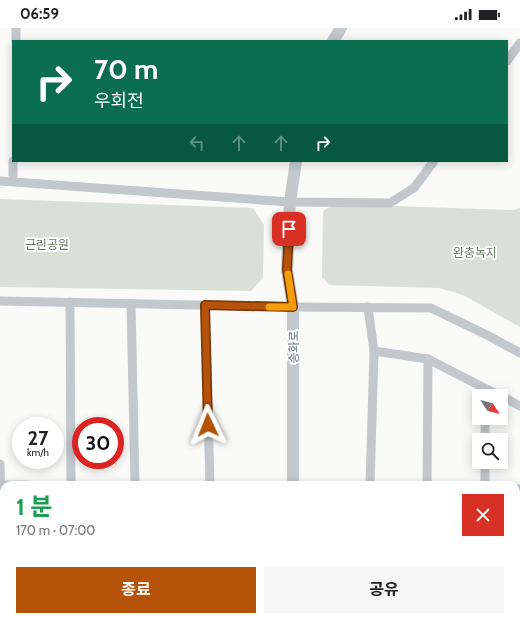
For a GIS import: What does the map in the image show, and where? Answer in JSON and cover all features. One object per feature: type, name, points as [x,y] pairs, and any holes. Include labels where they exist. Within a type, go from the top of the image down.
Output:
[{"type":"street","points":[[16,28],[16,40]]},
{"type":"street","points":[[334,40],[341,28]]},
{"type":"street","points":[[508,59],[520,43]]},
{"type":"street","points":[[13,162],[13,181]]},
{"type":"street","name":"송화로","points":[[293,481],[293,307],[287,270],[290,202],[296,162]]},
{"type":"street","points":[[0,181],[290,202],[390,204],[414,188],[433,162]]},
{"type":"street","points":[[0,301],[293,307],[430,308],[490,336],[520,354]]},
{"type":"street","points":[[70,302],[71,481]]},
{"type":"street","points":[[131,304],[135,481]]},
{"type":"street","points":[[205,305],[210,481]]},
{"type":"street","points":[[368,307],[374,351],[370,481]]},
{"type":"street","points":[[374,351],[428,359],[481,389]]},
{"type":"street","points":[[427,481],[428,359]]},
{"type":"street","points":[[508,400],[520,406]]},
{"type":"street","points":[[0,464],[0,485]]},
{"type":"street","points":[[485,469],[485,481]]},
{"type":"green space","name":"근린공원","points":[[0,199],[253,208],[264,225],[263,278],[251,291],[0,287]]},
{"type":"green space","name":"완충녹지","points":[[334,204],[513,210],[520,208],[520,327],[463,295],[439,288],[329,285],[322,277],[323,211]]},
{"type":"slow traffic","points":[[269,307],[293,307],[288,274]]},
{"type":"route","points":[[208,425],[205,305],[293,307],[287,270],[289,229]]}]
